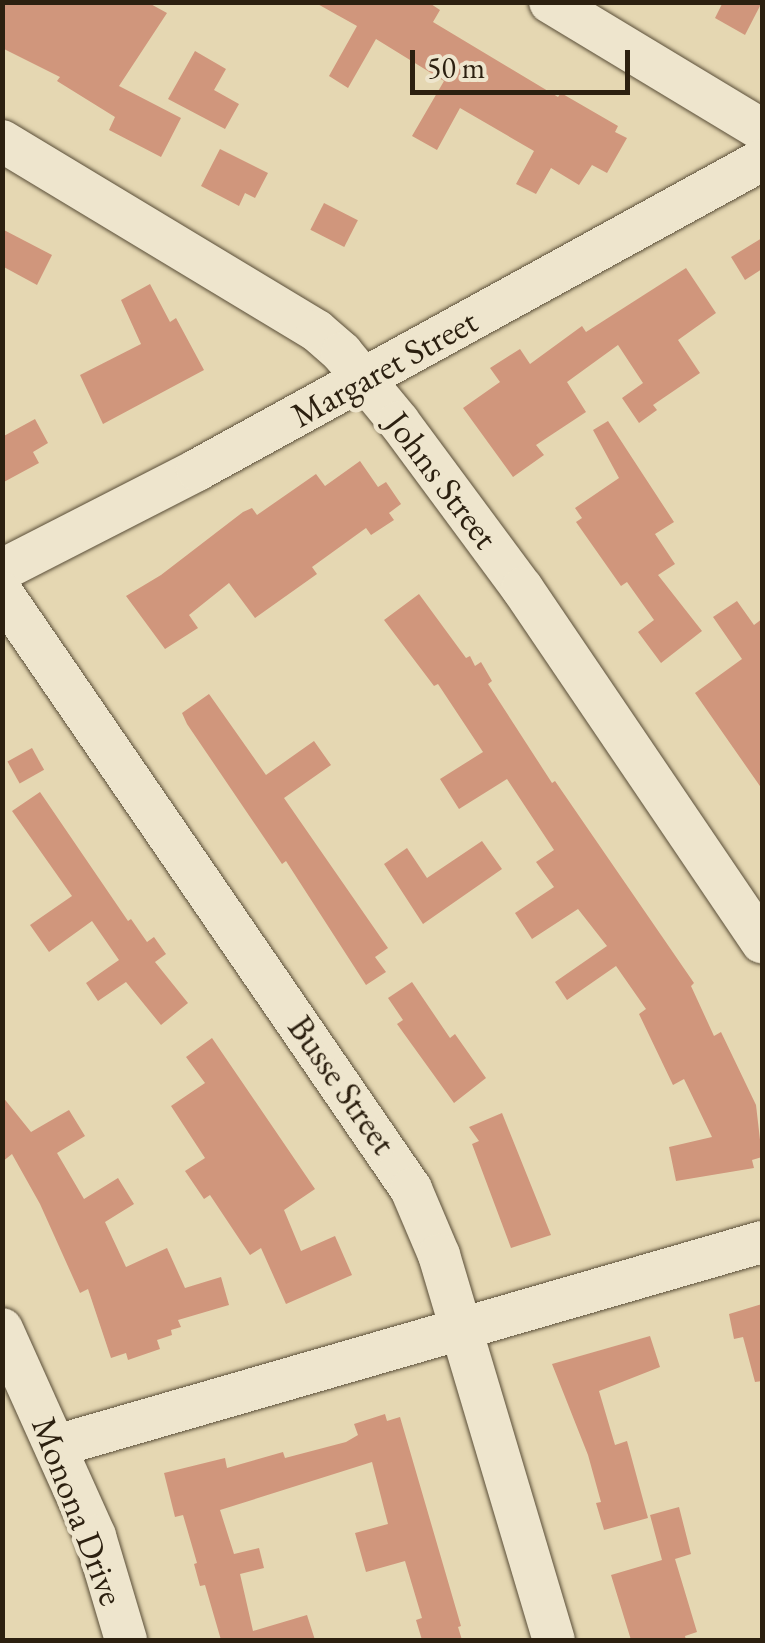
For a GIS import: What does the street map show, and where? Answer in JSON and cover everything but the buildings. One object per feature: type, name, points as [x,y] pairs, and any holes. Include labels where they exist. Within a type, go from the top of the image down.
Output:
[{"type":"street","points":[[550,2],[762,130]]},
{"type":"street","name":"Johns Street","points":[[2,141],[316,331],[363,376],[522,588],[762,942]]},
{"type":"street","name":"Margaret Street","points":[[2,570],[548,281],[762,160]]},
{"type":"street","name":"Busse Street","points":[[2,593],[401,1170],[439,1255],[554,1640]]},
{"type":"street","points":[[56,1446],[762,1242]]},
{"type":"street","name":"Monona Drive","points":[[2,1328],[94,1536],[126,1640]]}]
